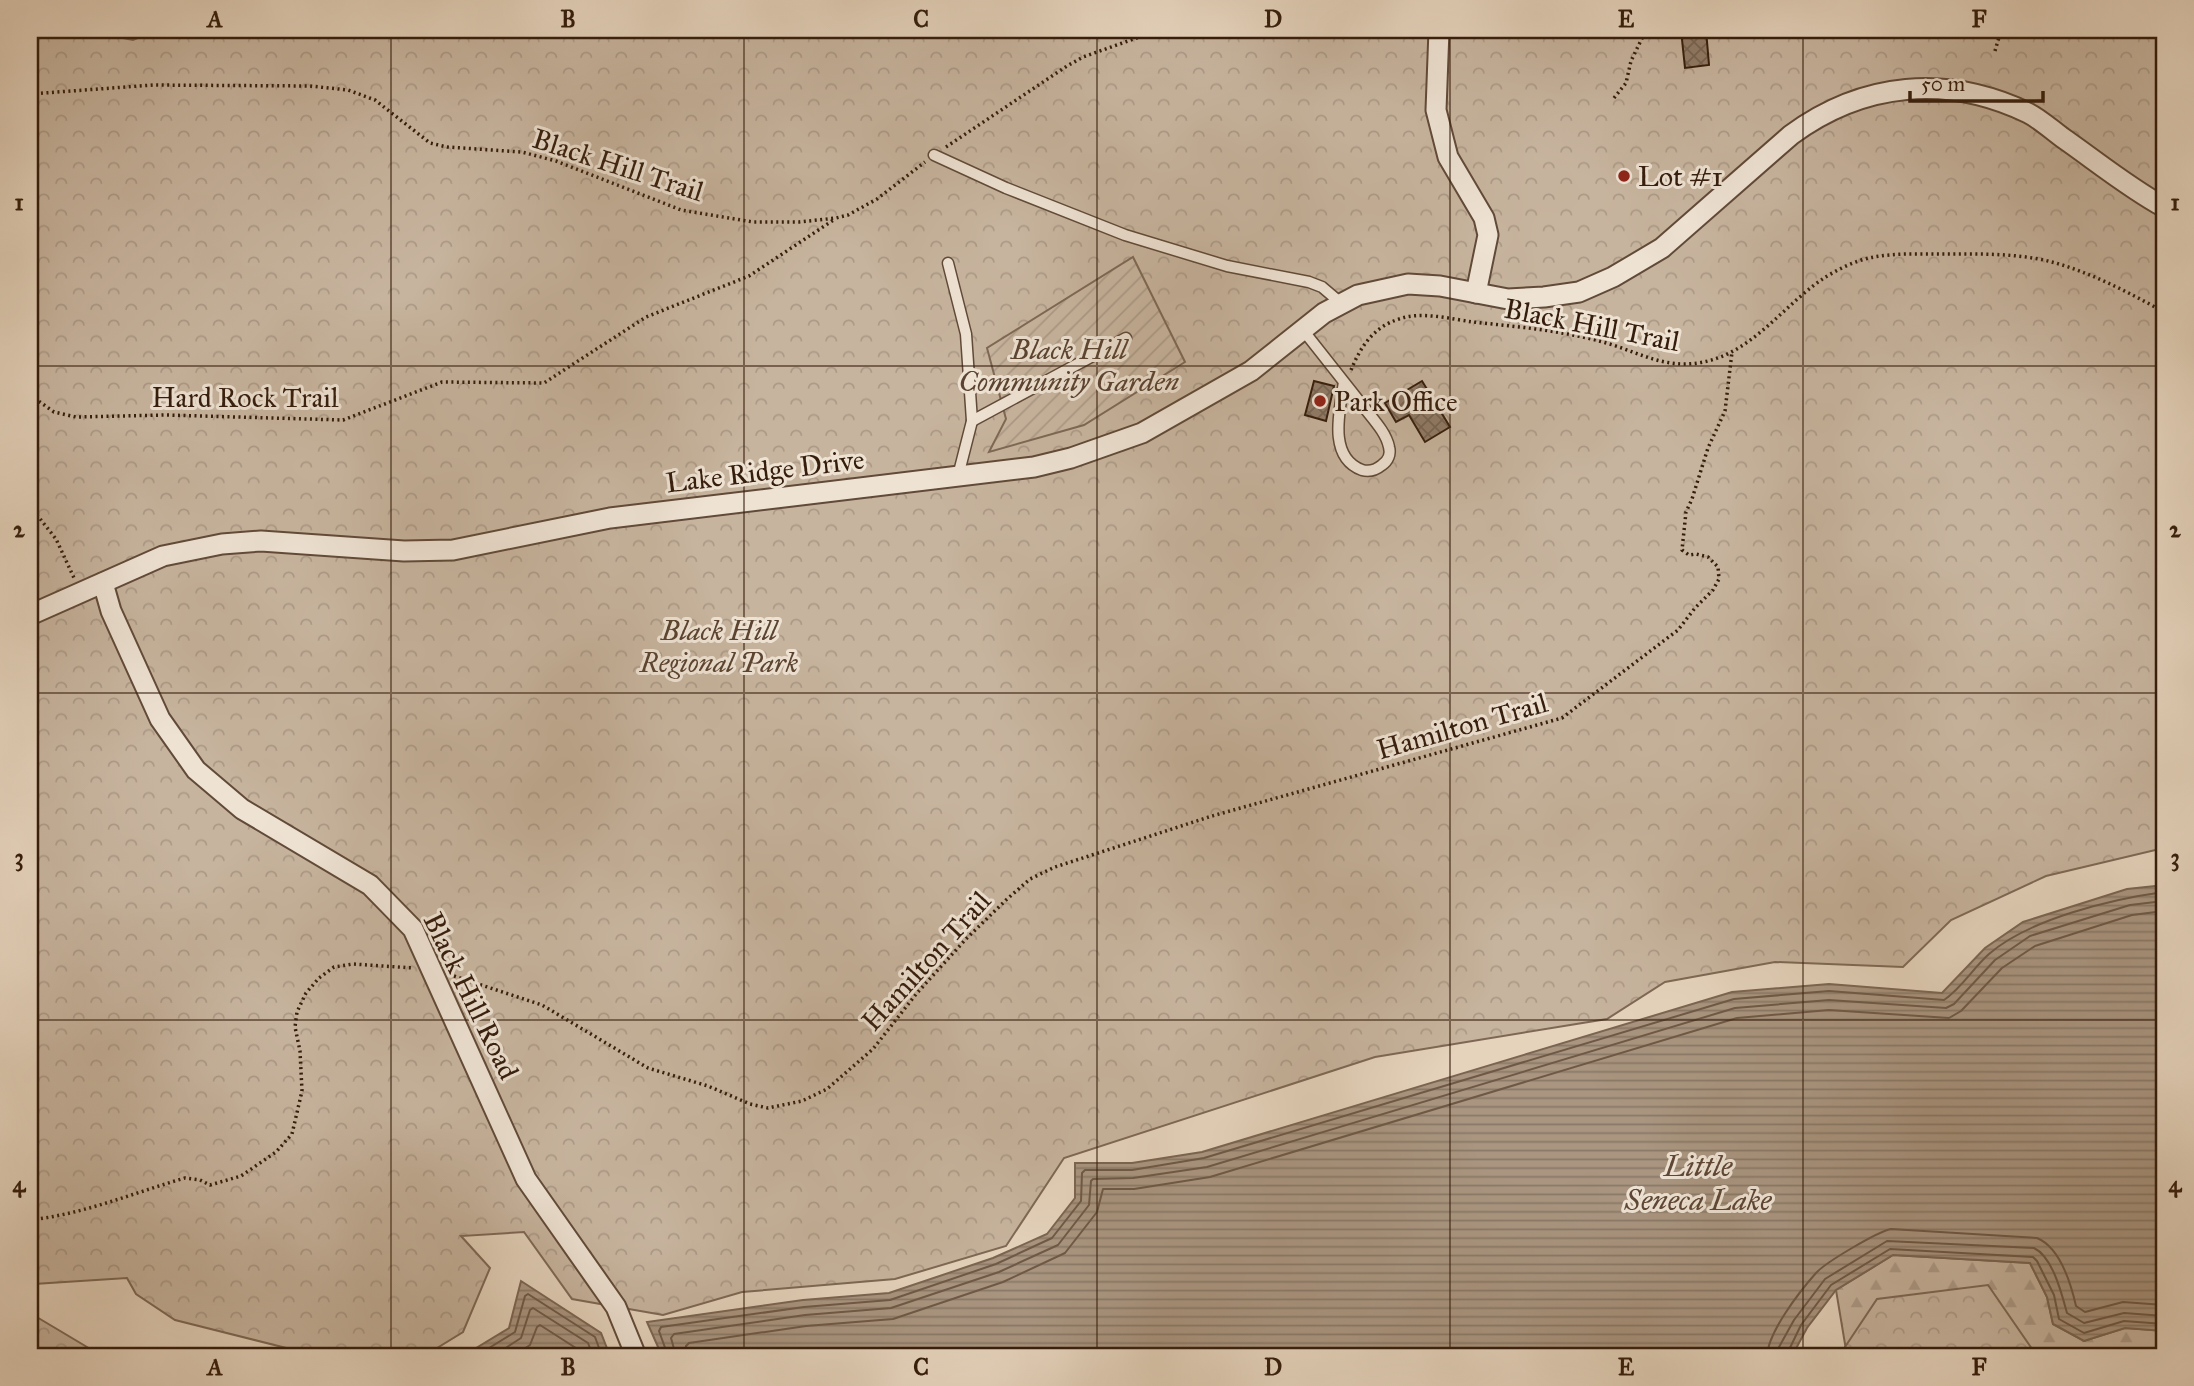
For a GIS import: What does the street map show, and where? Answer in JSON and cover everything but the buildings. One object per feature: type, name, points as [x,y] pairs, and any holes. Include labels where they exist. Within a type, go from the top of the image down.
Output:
[{"type":"street","points":[[1438,30],[1436,110],[1448,157],[1484,218],[1488,235],[1476,293]]},
{"type":"street","name":"Lake Ridge Drive","points":[[30,615],[163,556],[222,544],[261,541],[404,551],[453,550],[610,518],[1034,467],[1072,458],[1142,433],[1251,371],[1324,313],[1359,295],[1408,285],[1440,286],[1508,299],[1544,297],[1578,292],[1613,277],[1662,248],[1814,118],[1863,97],[1919,87],[1974,94],[2029,114],[2164,207]]},
{"type":"street","name":"Black Hill Road","points":[[103,583],[111,611],[160,719],[196,771],[242,809],[370,885],[413,929],[526,1179],[616,1307],[636,1356]]},
{"type":"lane","points":[[934,155],[1006,188],[1125,235],[1227,266],[1309,282],[1322,287],[1342,304]]},
{"type":"lane","points":[[948,263],[966,334],[972,421],[958,476]]},
{"type":"lane","points":[[1303,330],[1344,382],[1381,430],[1390,445],[1390,455],[1386,463],[1377,469],[1365,471],[1356,467],[1342,449],[1338,436],[1344,382]]},
{"type":"lane","points":[[972,421],[1126,338]]},
{"type":"path","name":"Black Hill Trail","points":[[30,94],[153,85],[341,89],[375,100],[429,143],[447,147],[522,152],[577,169],[681,210],[753,222],[780,223],[836,218],[860,210],[934,155],[1067,66],[1083,57],[1159,30]]},
{"type":"path","points":[[1614,98],[1626,83],[1630,61],[1646,30]]},
{"type":"path","points":[[1995,51],[2001,30]]},
{"type":"path","name":"Hard Rock Trail","points":[[30,395],[54,412],[76,416],[166,415],[343,420],[443,383],[544,383],[646,317],[749,276],[836,218]]},
{"type":"path","name":"Black Hill Trail","points":[[1346,364],[1351,370],[1360,348],[1378,330],[1398,319],[1411,316],[1557,332],[1612,345],[1653,359],[1677,364],[1698,364],[1732,352],[1763,332],[1822,279],[1844,267],[1872,257],[1891,255],[1973,254],[2049,261],[2077,270],[2164,312]]},
{"type":"path","name":"Hamilton Trail","points":[[30,1220],[58,1217],[100,1206],[185,1178],[200,1180],[210,1185],[241,1176],[276,1152],[292,1134],[302,1091],[300,1051],[295,1027],[297,1012],[306,993],[334,967],[353,964],[431,968],[542,1005],[649,1068],[768,1108],[802,1101],[827,1089],[873,1049],[917,993],[1006,900],[1030,880],[1055,867],[1212,816],[1563,718],[1678,630],[1713,590],[1719,579],[1718,567],[1708,556],[1689,555],[1682,550],[1681,543],[1686,512],[1708,448],[1725,411],[1732,352]]},
{"type":"path","points":[[30,506],[56,539],[82,592]]},
{"type":"green space","name":"Black Hill Regional Park","points":[[30,30],[82,30],[133,40],[157,30],[2164,30],[2164,848],[2046,876],[1951,920],[1903,967],[1775,962],[1665,982],[1607,1019],[1375,1057],[1064,1158],[1006,1246],[895,1279],[742,1292],[663,1315],[572,1299],[524,1232],[461,1236],[490,1268],[463,1332],[424,1356],[318,1356],[175,1320],[136,1294],[127,1278],[34,1284],[30,1292]]},
{"type":"green space","name":"Black Hill Community Garden","points":[[1133,257],[1185,362],[1084,425],[989,452],[1006,419],[987,348]]},
{"type":"green space","points":[[1893,1255],[2030,1263],[2047,1297],[2053,1324],[2084,1341],[2125,1328],[2164,1331],[2164,1356],[1847,1356],[1836,1290]]},
{"type":"green space","points":[[1988,1285],[2037,1356],[1839,1356],[1877,1299]]},
{"type":"green space","points":[[30,1313],[102,1356],[30,1356]]},
{"type":"water","name":"Little Seneca Lake","points":[[2164,885],[2164,1331],[2125,1328],[2084,1341],[2053,1324],[2047,1297],[2030,1263],[1893,1255],[1836,1290],[1807,1328],[1792,1356],[662,1356],[647,1322],[803,1300],[889,1293],[993,1258],[1047,1234],[1075,1198],[1075,1163],[1132,1163],[1202,1152],[1732,992],[1829,984],[1942,993],[1985,948],[2023,922],[2127,889]]},
{"type":"water","points":[[521,1281],[601,1333],[610,1356],[463,1356],[509,1328]]},
{"type":"place","name":"Lot #1","points":[[1624,176]]},
{"type":"place","name":"Park Office","points":[[1320,401]]}]
